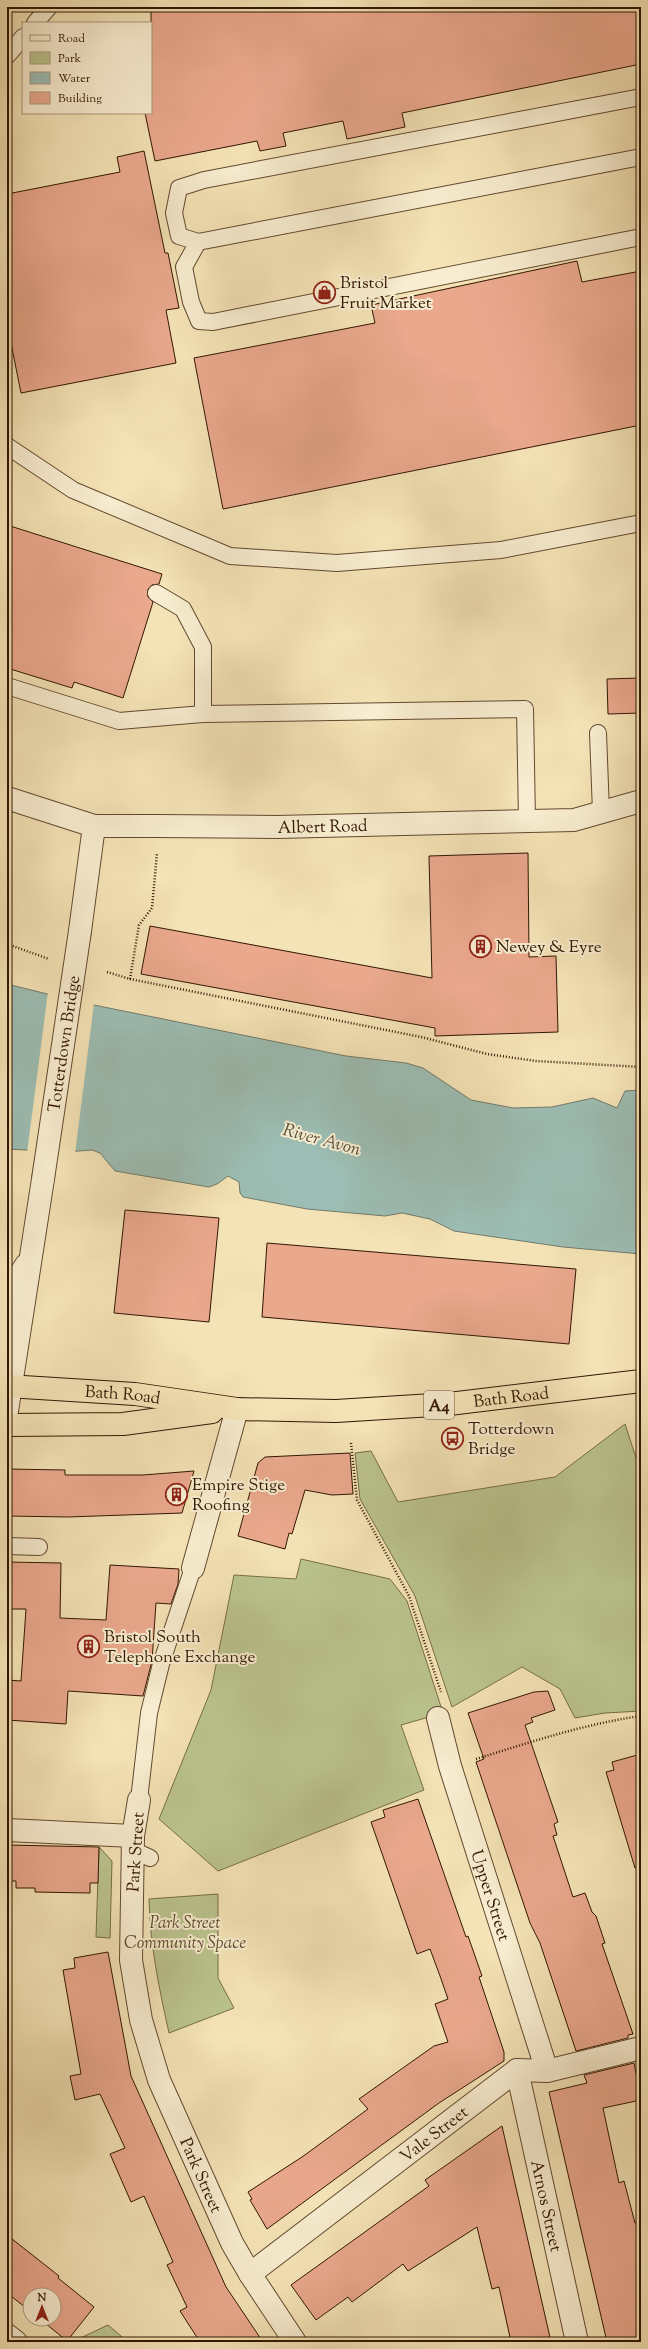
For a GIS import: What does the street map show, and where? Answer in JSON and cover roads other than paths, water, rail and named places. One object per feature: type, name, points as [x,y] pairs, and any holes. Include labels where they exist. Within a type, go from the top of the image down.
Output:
[{"type":"highway","name":"Bath Road","points":[[9,1386],[135,1394],[237,1409],[336,1411],[449,1404],[641,1381]]},
{"type":"highway","name":"Bath Road","points":[[7,1425],[123,1424],[237,1409]]},
{"type":"street","name":"Albert Road","points":[[7,798],[94,826],[277,827],[574,820],[641,801]]},
{"type":"street","name":"Totterdown Bridge","points":[[7,1411],[9,1386],[80,931],[94,826]]},
{"type":"street","name":"Totterdown Bridge","points":[[7,1295],[29,1261]]},
{"type":"street","name":"Park Street","points":[[192,1568],[237,1409]]},
{"type":"street","name":"Upper Street","points":[[438,1718],[450,1766],[547,2071]]},
{"type":"street","name":"Park Street","points":[[139,1800],[139,1848],[131,1960],[141,2020],[159,2080],[232,2243],[250,2274],[295,2342]]},
{"type":"street","points":[[7,1830],[139,1848]]},
{"type":"street","points":[[517,2070],[547,2071],[641,2048]]},
{"type":"street","name":"Vale Street","points":[[250,2274],[517,2070]]},
{"type":"street","name":"Arnos Street","points":[[517,2070],[576,2342]]},
{"type":"street","points":[[7,2335],[16,2342]]},
{"type":"lane","points":[[36,22],[49,7]]},
{"type":"lane","points":[[7,56],[22,38]]},
{"type":"lane","points":[[641,97],[204,180],[179,188],[174,214],[179,236],[198,242],[641,158]]},
{"type":"lane","points":[[198,242],[184,267],[185,274],[191,302],[199,321],[214,322],[641,237]]},
{"type":"lane","points":[[7,446],[73,490],[230,556],[337,563],[493,551],[641,523]]},
{"type":"lane","points":[[156,593],[183,609],[203,647],[203,714]]},
{"type":"lane","points":[[7,686],[119,721],[203,714],[525,709],[527,821]]},
{"type":"lane","points":[[598,733],[601,812]]},
{"type":"lane","points":[[7,1546],[39,1547]]},
{"type":"lane","name":"Park Street","points":[[139,1800],[149,1713],[161,1664],[192,1568]]},
{"type":"water","name":"River Avon","points":[[7,984],[84,1003],[346,1056],[406,1063],[423,1068],[471,1100],[513,1108],[552,1107],[593,1098],[617,1108],[625,1091],[641,1090],[641,1254],[563,1247],[454,1231],[430,1219],[402,1213],[385,1216],[307,1209],[243,1197],[240,1193],[239,1182],[228,1176],[217,1184],[209,1187],[115,1171],[100,1153],[92,1150],[65,1152],[7,1149]]},
{"type":"place","name":"Bristol Fruit Market","points":[[324,292]]},
{"type":"place","name":"Newey & Eyre","points":[[480,946]]},
{"type":"place","name":"Totterdown Bridge","points":[[453,1438]]},
{"type":"place","name":"Empire Stige Roofing","points":[[177,1494]]},
{"type":"place","name":"Bristol South Telephone Exchange","points":[[88,1646]]},
{"type":"park label","name":"Park Street Community Space","points":[[185,1932]]}]
